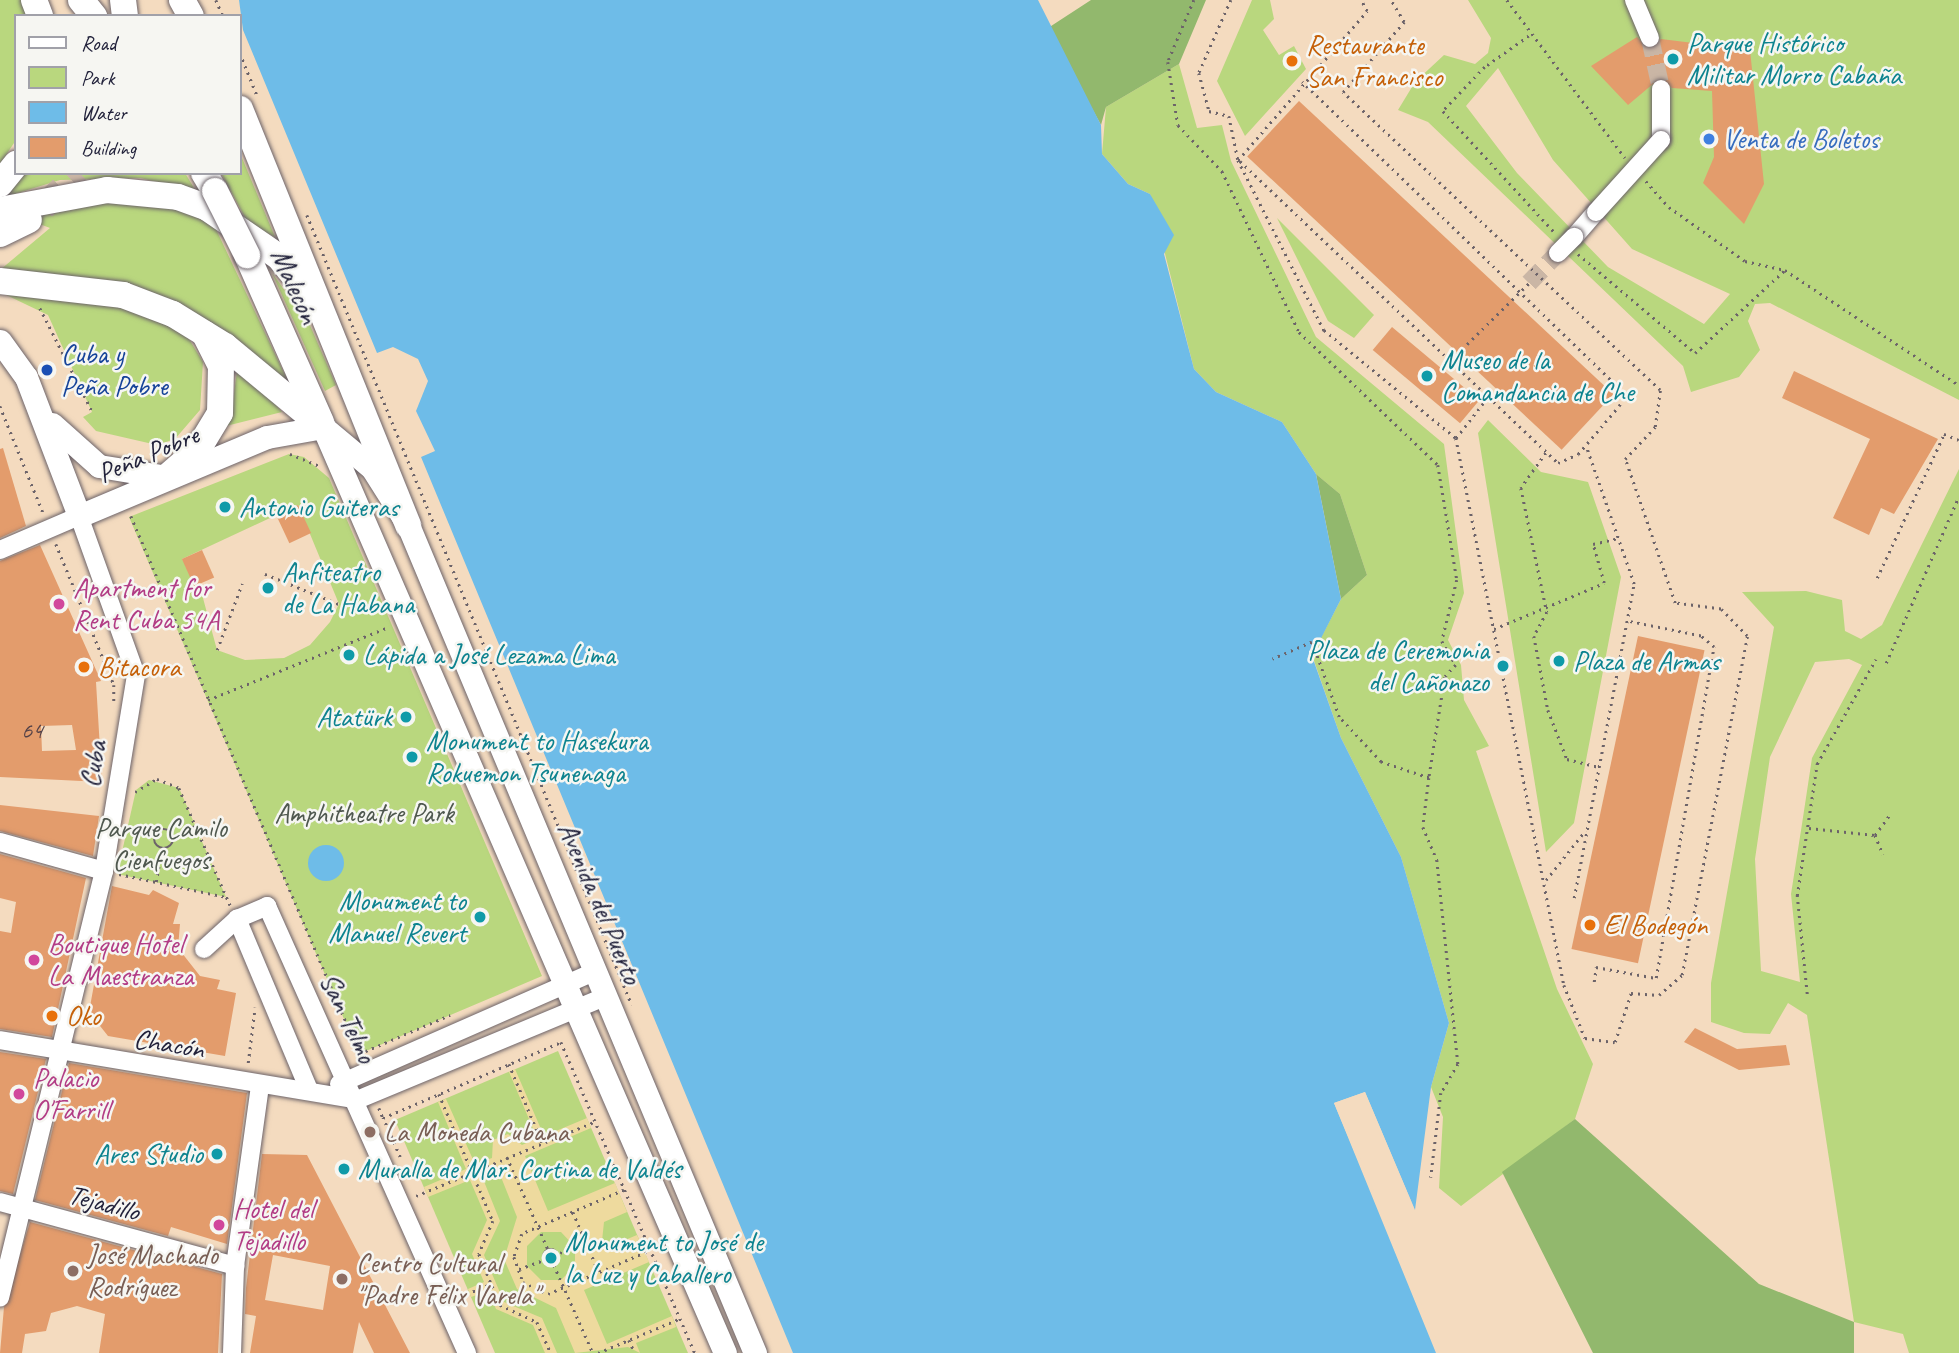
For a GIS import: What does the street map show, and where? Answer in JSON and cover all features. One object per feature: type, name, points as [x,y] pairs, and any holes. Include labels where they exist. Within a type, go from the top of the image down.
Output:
[{"type":"highway","points":[[81,0],[92,14]]},
{"type":"highway","name":"Malecón","points":[[250,106],[330,320]]},
{"type":"highway","points":[[0,184],[14,166]]},
{"type":"highway","name":"Malecón","points":[[209,182],[247,255],[323,427]]},
{"type":"highway","points":[[0,210],[107,190],[178,197],[206,207],[279,257],[330,320]]},
{"type":"highway","points":[[0,234],[29,220]]},
{"type":"highway","points":[[0,281],[124,295],[201,330],[323,427]]},
{"type":"highway","name":"Avenida del Puerto","points":[[330,320],[408,525]]},
{"type":"highway","points":[[169,475],[204,442],[222,404],[221,366],[201,330]]},
{"type":"main road","name":"Cuba","points":[[0,341],[34,395],[79,516]]},
{"type":"main road","points":[[34,395],[64,439],[89,460],[121,474],[169,475]]},
{"type":"main road","name":"Peña Pobre","points":[[79,516],[169,475],[267,438],[323,427]]},
{"type":"main road","points":[[323,427],[372,468],[408,525]]},
{"type":"main road","points":[[323,427],[396,624],[566,984],[724,1353]]},
{"type":"main road","name":"Avenida del Puerto","points":[[408,525],[755,1353]]},
{"type":"street","points":[[1634,0],[1646,17],[1650,38]]},
{"type":"street","points":[[1558,253],[1661,140],[1661,89]]},
{"type":"street","name":"Peña Pobre","points":[[0,550],[79,516]]},
{"type":"street","name":"Cuba","points":[[0,1297],[18,1207],[55,1053],[111,873],[136,675],[79,516]]},
{"type":"street","points":[[0,842],[111,873]]},
{"type":"street","name":"San Telmo","points":[[237,919],[267,905],[347,1076],[467,1353]]},
{"type":"street","points":[[204,948],[237,919],[309,1090]]},
{"type":"street","points":[[331,1092],[347,1076],[594,972]]},
{"type":"street","points":[[357,1100],[605,997]]},
{"type":"street","name":"Chacón","points":[[0,1040],[55,1053],[253,1084],[331,1092],[357,1100]]},
{"type":"street","points":[[232,1353],[234,1266],[253,1084]]},
{"type":"street","name":"Tejadillo","points":[[0,1202],[234,1266]]},
{"type":"path","points":[[1194,0],[1168,62],[1178,125],[1222,171],[1299,332],[1438,465],[1457,580],[1443,641],[1456,665],[1445,677],[1423,827],[1437,860],[1458,1064],[1441,1093],[1431,1177]]},
{"type":"path","points":[[1231,0],[1199,73],[1209,111],[1229,116],[1238,160],[1324,330],[1456,438],[1546,880],[1564,985],[1585,1038],[1615,1042],[1631,993],[1659,995],[1682,975],[1746,636],[1721,609],[1675,603],[1625,459],[1654,427],[1660,390],[1343,92],[1404,22],[1391,0]]},
{"type":"path","points":[[1238,160],[1302,82],[1367,11],[1361,0]]},
{"type":"path","points":[[1507,0],[1540,52],[1635,169]]},
{"type":"path","points":[[242,64],[250,106]]},
{"type":"path","points":[[1238,160],[1558,463],[1586,445],[1625,394],[1302,82]]},
{"type":"path","points":[[1644,178],[1669,207],[1745,261],[1785,270],[1959,385]]},
{"type":"path","points":[[303,204],[635,1013]]},
{"type":"path","points":[[1451,360],[1529,282]]},
{"type":"path","points":[[34,306],[48,315],[93,413]]},
{"type":"path","points":[[1456,438],[1488,397]]},
{"type":"path","points":[[0,406],[114,685],[114,711]]},
{"type":"path","points":[[1877,578],[1944,434],[1959,440]]},
{"type":"path","points":[[1574,898],[1634,584],[1586,445]]},
{"type":"path","points":[[1546,452],[1521,488],[1547,612],[1534,636],[1548,710],[1567,759],[1599,767]]},
{"type":"path","points":[[280,455],[304,457],[321,468]]},
{"type":"path","points":[[1886,663],[1959,496]]},
{"type":"path","points":[[141,512],[129,517],[359,1054],[455,1013]]},
{"type":"path","points":[[1493,629],[1547,612],[1604,583],[1593,544],[1618,538]]},
{"type":"path","points":[[265,575],[339,604]]},
{"type":"path","points":[[218,650],[242,584]]},
{"type":"path","points":[[1594,982],[1596,967],[1656,978],[1714,647],[1701,636],[1627,621]]},
{"type":"path","points":[[208,700],[396,624]]},
{"type":"path","points":[[1273,659],[1312,642],[1339,717],[1381,762],[1429,778]]},
{"type":"path","points":[[1807,994],[1797,896],[1817,764],[1876,659]]},
{"type":"path","points":[[133,802],[149,780],[174,782],[237,919]]},
{"type":"path","points":[[1875,835],[1890,814]]},
{"type":"path","points":[[156,882],[162,849],[174,837],[195,826]]},
{"type":"path","points":[[125,836],[127,828],[154,837],[162,849]]},
{"type":"path","points":[[1808,828],[1875,835]]},
{"type":"path","points":[[154,837],[166,829],[174,837]]},
{"type":"path","points":[[1546,880],[1587,829]]},
{"type":"path","points":[[1875,835],[1883,855]]},
{"type":"path","points":[[120,862],[111,873],[226,897]]},
{"type":"path","points":[[253,1084],[256,999]]},
{"type":"path","points":[[402,1162],[383,1118],[561,1042],[695,1353]]},
{"type":"path","points":[[509,1064],[542,1143]]},
{"type":"path","points":[[439,1094],[494,1222],[479,1254],[500,1305],[537,1322],[551,1353]]},
{"type":"path","points":[[416,1196],[595,1121]]},
{"type":"path","points":[[507,1157],[548,1249],[559,1254]]},
{"type":"path","points":[[411,1184],[422,1208]]},
{"type":"path","points":[[624,1190],[522,1234],[514,1257],[523,1282],[548,1294],[650,1250]]},
{"type":"path","points":[[573,1212],[598,1272]]},
{"type":"path","points":[[554,1265],[559,1254],[586,1242]]},
{"type":"path","points":[[544,1260],[548,1249]]},
{"type":"path","points":[[519,1269],[544,1260],[554,1265],[593,1353]]},
{"type":"path","points":[[454,1284],[465,1308]]},
{"type":"path","points":[[460,1297],[491,1284]]},
{"type":"path","points":[[598,1353],[680,1319]]},
{"type":"path","points":[[629,1340],[635,1353]]},
{"type":"green space","points":[[0,0],[24,0],[28,14],[14,14],[14,143],[0,164]]},
{"type":"green space","points":[[1091,0],[1206,0],[1179,64],[1106,107],[1101,125],[1048,28]]},
{"type":"green space","points":[[1252,0],[1270,0],[1274,19],[1263,30],[1279,55],[1294,46],[1306,69],[1245,136],[1217,81]]},
{"type":"green space","points":[[1468,0],[1959,0],[1959,400],[1770,303],[1755,304],[1748,321],[1760,350],[1739,377],[1691,392],[1683,366],[1428,122],[1398,110],[1415,82],[1444,55],[1475,64],[1488,53],[1491,38]],"holes":[[[1498,68],[1553,160],[1632,249],[1730,294],[1704,324],[1608,267],[1517,173],[1466,106]]]},
{"type":"green space","points":[[1179,64],[1197,128],[1222,125],[1231,161],[1316,337],[1444,444],[1464,593],[1448,640],[1461,665],[1464,700],[1489,746],[1476,751],[1557,989],[1593,1064],[1575,1119],[1461,1206],[1439,1188],[1443,1117],[1431,1087],[1449,1023],[1401,857],[1341,738],[1312,655],[1341,599],[1367,575],[1340,494],[1316,474],[1282,422],[1216,392],[1194,369],[1150,194],[1128,184],[1102,154],[1106,107]]},
{"type":"green space","points":[[242,158],[275,237],[248,223],[222,175],[242,175]]},
{"type":"green space","points":[[24,175],[186,175],[197,193],[141,178],[60,180],[5,197]]},
{"type":"green space","points":[[106,197],[183,208],[214,225],[293,392],[258,357],[175,303],[0,270],[50,228],[16,215]]},
{"type":"green space","points":[[1277,218],[1374,315],[1354,338],[1328,321]]},
{"type":"green space","points":[[272,273],[309,323],[336,385],[325,391]]},
{"type":"green space","points":[[0,292],[119,305],[158,317],[189,339],[203,362],[200,410],[175,439],[157,445],[96,431],[83,417],[92,412],[48,315]]},
{"type":"green space","points":[[238,364],[282,412],[222,427],[231,415]]},
{"type":"green space","name":"Plaza de Armas","points":[[1488,420],[1541,472],[1588,482],[1621,577],[1574,823],[1546,852],[1478,433]]},
{"type":"green space","name":"Amphitheatre Park","points":[[289,454],[304,457],[329,478],[542,976],[359,1054],[129,517]],"holes":[[[298,505],[339,604],[330,622],[310,645],[284,658],[245,660],[217,650],[200,587],[182,559]]]},
{"type":"green space","points":[[1959,469],[1959,1353],[1909,1353],[1903,1334],[1854,1322],[1807,1015],[1788,1003],[1770,1034],[1744,1033],[1711,1022],[1711,983],[1774,627],[1742,592],[1806,591],[1842,600],[1845,631],[1861,639],[1882,625]],"holes":[[[1849,659],[1862,665],[1812,758],[1791,894],[1800,982],[1761,971],[1755,859],[1770,757],[1815,662]]]},
{"type":"green space","points":[[1316,474],[1340,494],[1367,575],[1341,599]]},
{"type":"green space","name":"Parque Camilo Cienfuegos","points":[[149,780],[179,788],[226,897],[117,874],[136,790]]},
{"type":"green space","points":[[558,1051],[688,1353],[495,1353],[395,1120]]},
{"type":"green space","points":[[1575,1119],[1759,1284],[1854,1322],[1854,1353],[1593,1353],[1502,1172]]},
{"type":"sand","points":[[515,1069],[544,1136],[587,1118],[591,1128],[525,1156],[548,1211],[615,1183],[627,1212],[604,1222],[602,1241],[613,1245],[637,1235],[649,1262],[584,1290],[607,1344],[672,1316],[676,1327],[636,1343],[640,1353],[628,1347],[575,1353],[556,1308],[517,1289],[504,1259],[517,1217],[497,1167],[481,1174],[500,1221],[484,1255],[504,1302],[542,1318],[557,1353],[545,1353],[533,1325],[496,1309],[488,1291],[471,1297],[468,1289],[484,1282],[472,1254],[487,1220],[470,1180],[428,1197],[424,1187],[466,1169],[438,1102],[446,1099],[475,1164],[492,1158],[493,1140],[508,1134],[522,1145],[537,1138],[509,1072]],"holes":[[[541,1232],[561,1232],[575,1247],[575,1266],[561,1280],[541,1280],[527,1266],[527,1246]]]},
{"type":"water","points":[[239,0],[1038,0],[1101,125],[1102,154],[1128,184],[1150,194],[1174,235],[1164,254],[1194,369],[1216,392],[1282,422],[1316,474],[1341,599],[1312,656],[1341,738],[1401,857],[1449,1023],[1431,1087],[1415,1210],[1365,1092],[1334,1103],[1439,1353],[793,1353],[421,457],[435,451],[416,411],[428,381],[418,359],[393,347],[377,353],[243,30]]},
{"type":"water","points":[[326,845],[339,850],[344,863],[339,876],[326,881],[313,876],[308,863],[313,850]]},
{"type":"pier","points":[[1365,1092],[1416,1213],[1363,1096],[1338,1105],[1442,1353],[1436,1353],[1334,1103]]},
{"type":"building","points":[[1637,37],[1649,49],[1661,39],[1750,50],[1764,184],[1744,224],[1703,183],[1714,157],[1712,91],[1672,88],[1660,78],[1628,105],[1591,66]]},
{"type":"building","points":[[1299,101],[1613,394],[1562,450],[1247,157]]},
{"type":"building","name":"Museo de la Comandancia de Che","points":[[1392,327],[1479,400],[1460,423],[1373,350]]},
{"type":"building","points":[[1794,371],[1938,439],[1894,514],[1881,508],[1869,535],[1833,518],[1870,439],[1782,398]]},
{"type":"building","points":[[3,448],[26,526],[0,538],[0,449]]},
{"type":"building","points":[[298,505],[311,533],[289,543],[276,515]]},
{"type":"building","points":[[40,545],[101,681],[96,682],[102,782],[0,777],[0,561]],"holes":[[[72,725],[76,750],[42,751],[41,726]]]},
{"type":"building","points":[[202,550],[214,577],[194,586],[182,559]]},
{"type":"building","points":[[1638,636],[1705,650],[1638,963],[1571,949]]},
{"type":"building","points":[[0,805],[99,816],[93,856],[0,831]]},
{"type":"building","points":[[0,854],[86,878],[52,1037],[0,1029],[0,931],[11,933],[16,902],[0,898]]},
{"type":"building","points":[[112,886],[149,895],[153,890],[179,903],[173,924],[180,924],[178,948],[200,976],[220,980],[217,989],[236,993],[225,1056],[108,1036],[89,1012]]},
{"type":"building","points":[[1695,1028],[1737,1049],[1786,1045],[1790,1065],[1739,1070],[1684,1042]]},
{"type":"building","points":[[0,1052],[46,1059],[13,1194],[0,1191]]},
{"type":"building","points":[[69,1063],[247,1093],[227,1244],[171,1227],[168,1236],[35,1200]]},
{"type":"building","points":[[262,1154],[307,1155],[410,1353],[374,1353],[359,1322],[353,1353],[250,1353],[256,1316],[245,1314]],"holes":[[[273,1255],[330,1266],[323,1310],[265,1300]]]},
{"type":"building","points":[[30,1222],[222,1274],[218,1353],[99,1353],[105,1314],[77,1306],[51,1313],[46,1331],[25,1334],[22,1353],[0,1353],[4,1307]]},
{"type":"tunnel","points":[[1650,38],[1661,89]]},
{"type":"tunnel","points":[[43,207],[77,175]]},
{"type":"tunnel","points":[[1529,283],[1558,253]]},
{"type":"place","name":"Parque Histórico Militar Morro Cabaña","points":[[1673,59]]},
{"type":"place","name":"Restaurante San Francisco","points":[[1292,61]]},
{"type":"place","name":"Venta de Boletos","points":[[1709,139]]},
{"type":"place","name":"Cuba y Peña Pobre","points":[[47,370]]},
{"type":"place","name":"Museo de la Comandancia de Che","points":[[1427,376]]},
{"type":"place","name":"Antonio Guiteras","points":[[225,507]]},
{"type":"place","name":"Anfiteatro de La Habana","points":[[268,588]]},
{"type":"place","name":"Apartment for Rent Cuba 54A","points":[[59,604]]},
{"type":"place","name":"Lápida a José Lezama Lima","points":[[349,655]]},
{"type":"place","name":"Plaza de Armas","points":[[1559,661]]},
{"type":"place","name":"Plaza de Ceremonia del Cañonazo","points":[[1503,666]]},
{"type":"place","name":"Bitacora","points":[[84,667]]},
{"type":"place","name":"Atatürk","points":[[406,717]]},
{"type":"place","name":"Monument to Hasekura Rokuemon Tsunenaga","points":[[412,757]]},
{"type":"place","name":"Monument to Manuel Revert","points":[[480,917]]},
{"type":"place","name":"El Bodegón","points":[[1590,925]]},
{"type":"place","name":"Boutique Hotel La Maestranza","points":[[34,960]]},
{"type":"place","name":"Oko","points":[[52,1016]]},
{"type":"place","name":"Palacio O'Farrill","points":[[19,1094]]},
{"type":"place","name":"La Moneda Cubana","points":[[370,1132]]},
{"type":"place","name":"Ares Studio","points":[[217,1154]]},
{"type":"place","name":"Muralla de Mar. Cortina de Valdés","points":[[344,1169]]},
{"type":"place","name":"Hotel del Tejadillo","points":[[219,1225]]},
{"type":"place","name":"Monument to José de la Luz y Caballero","points":[[551,1258]]},
{"type":"place","name":"José Machado Rodríguez","points":[[73,1271]]},
{"type":"place","name":"Centro Cultural \"Padre Félix Varela\"","points":[[342,1279]]}]
